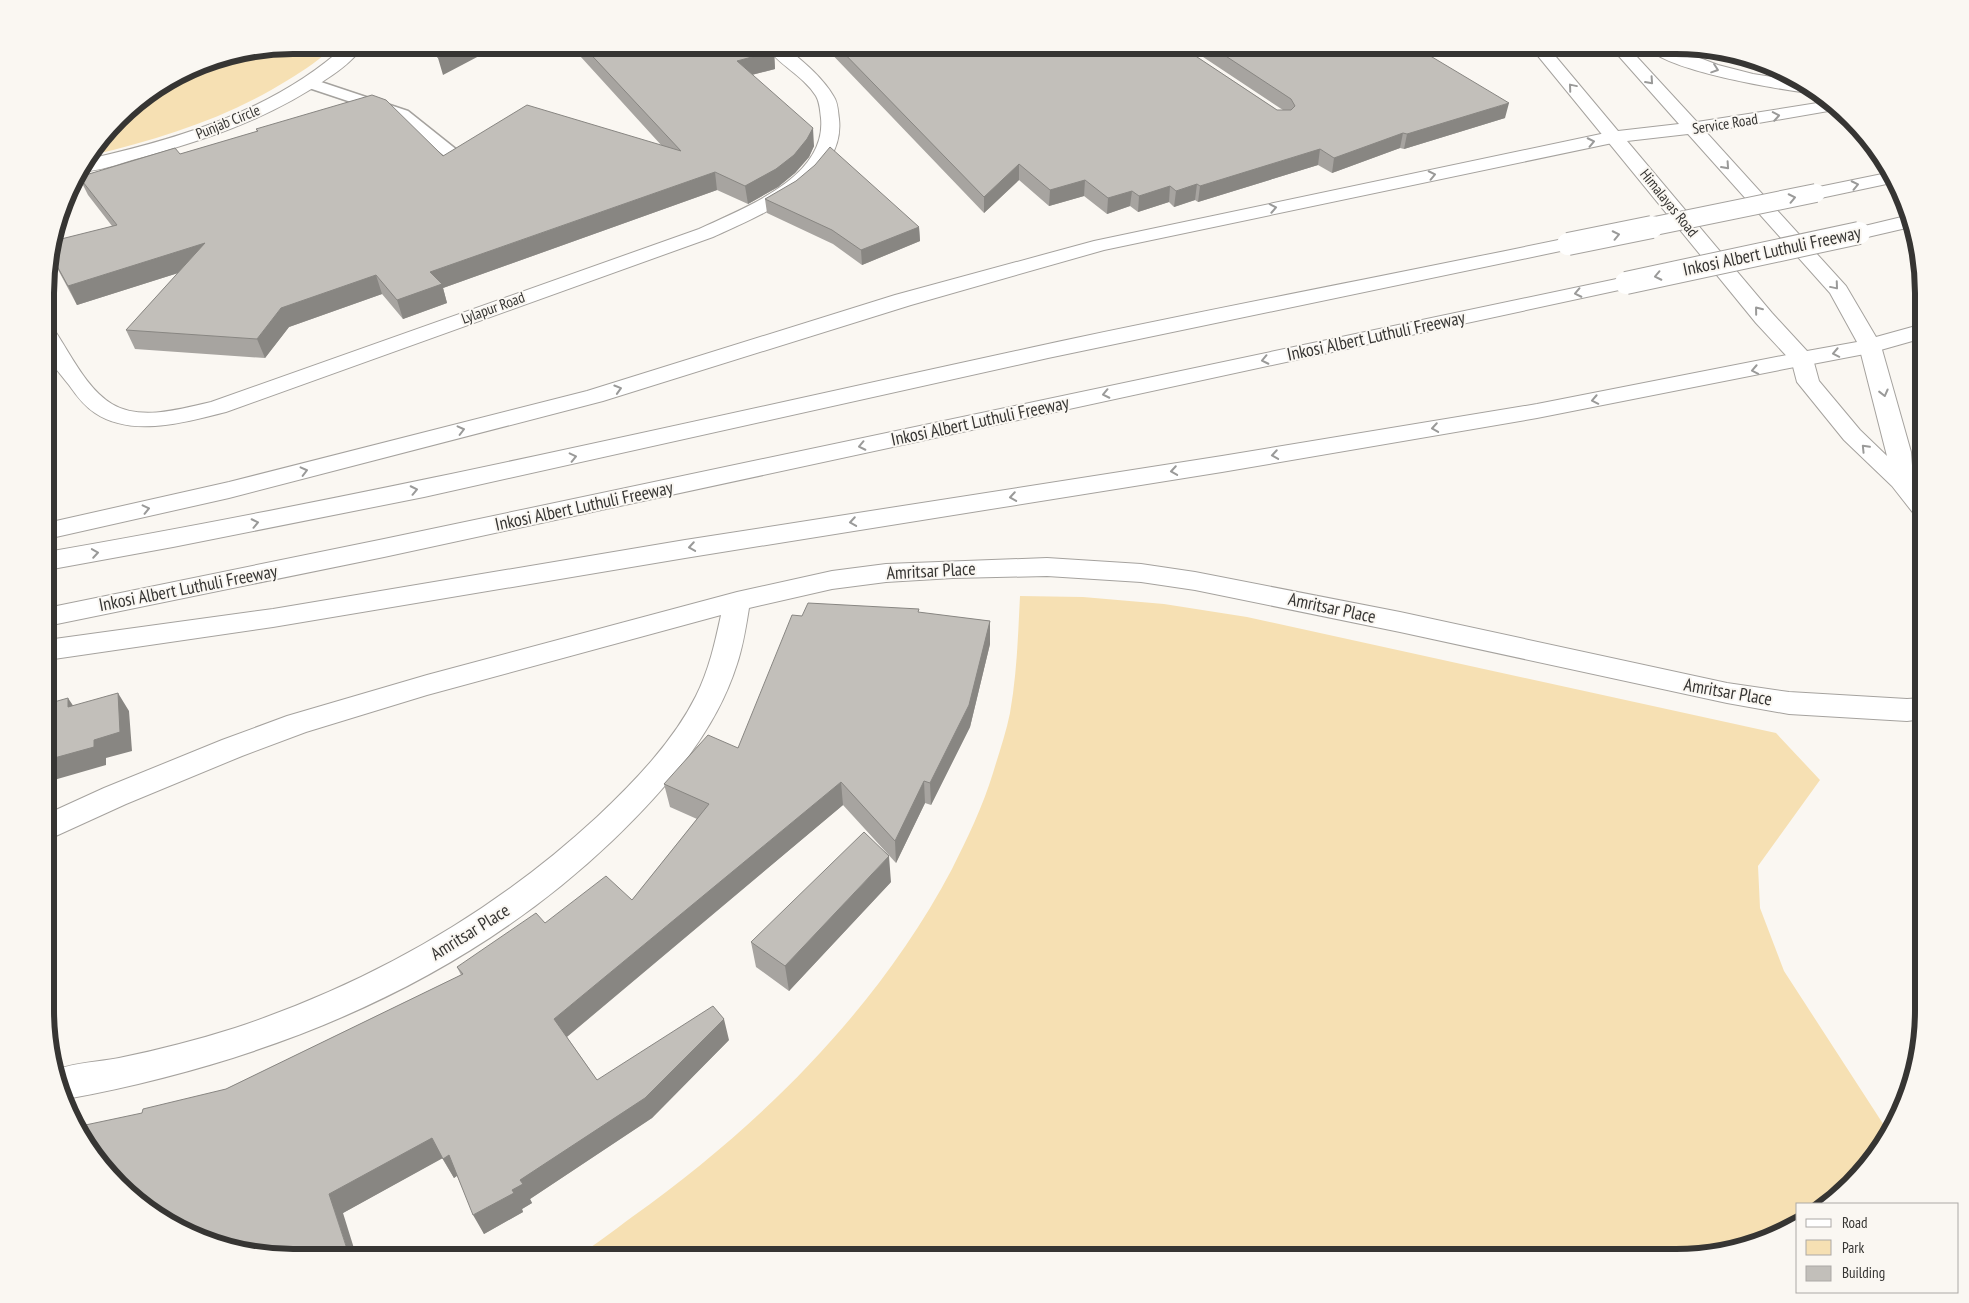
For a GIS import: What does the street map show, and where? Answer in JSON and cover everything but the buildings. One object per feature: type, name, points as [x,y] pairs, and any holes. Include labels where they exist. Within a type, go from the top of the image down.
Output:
[{"type":"main road","name":"Punjab Circle","points":[[92,164],[169,145],[258,111],[325,73],[346,54]]},
{"type":"main road","name":"Lylapur Road","points":[[54,346],[93,400],[104,409],[118,416],[141,418],[183,415],[218,406],[706,233],[738,218],[795,185],[815,166],[828,146],[831,129],[826,98],[817,85],[783,54]]},
{"type":"main road","name":"Himalayas Road","points":[[1546,54],[1764,318],[1802,360],[1808,382],[1852,435],[1901,480],[1915,497]]},
{"type":"main road","points":[[1625,54],[1839,290],[1870,346],[1899,452],[1901,480]]},
{"type":"main road","points":[[1673,54],[1725,72],[1796,86]]},
{"type":"main road","name":"Service Road","points":[[54,529],[229,490],[595,396],[903,300],[1102,245],[1615,137],[1694,130],[1826,107]]},
{"type":"main road","points":[[54,560],[155,543],[516,470],[1050,351],[1886,179]]},
{"type":"main road","name":"Inkosi Albert Luthuli Freeway","points":[[54,615],[394,546],[1905,223]]},
{"type":"main road","points":[[54,649],[273,618],[685,549],[1537,412],[1802,360],[1915,334]]},
{"type":"main road","name":"Amritsar Place","points":[[54,825],[124,792],[297,724],[427,685],[737,601],[832,580],[886,573],[1047,567],[1141,573],[1253,592],[1755,698],[1816,705],[1915,710]]},
{"type":"main road","name":"Amritsar Place","points":[[65,1083],[156,1067],[210,1052],[316,1014],[409,970],[475,931],[526,896],[552,876],[622,813],[684,739],[721,674],[737,601]]},
{"type":"lane","points":[[309,83],[402,114],[458,158]]},
{"type":"green space","points":[[277,54],[325,54],[300,72],[242,105],[194,125],[143,142],[99,153],[113,135],[135,113],[160,94],[187,78],[216,66],[246,58]]},
{"type":"green space","points":[[1020,596],[1083,597],[1164,604],[1247,617],[1776,733],[1820,780],[1758,866],[1760,908],[1784,971],[1885,1127],[1866,1156],[1834,1190],[1818,1203],[1796,1203],[1796,1217],[1753,1237],[1723,1245],[1692,1249],[588,1249],[679,1182],[726,1144],[770,1104],[852,1017],[889,970],[922,920],[952,869],[984,798],[1010,713],[1017,654]]}]
